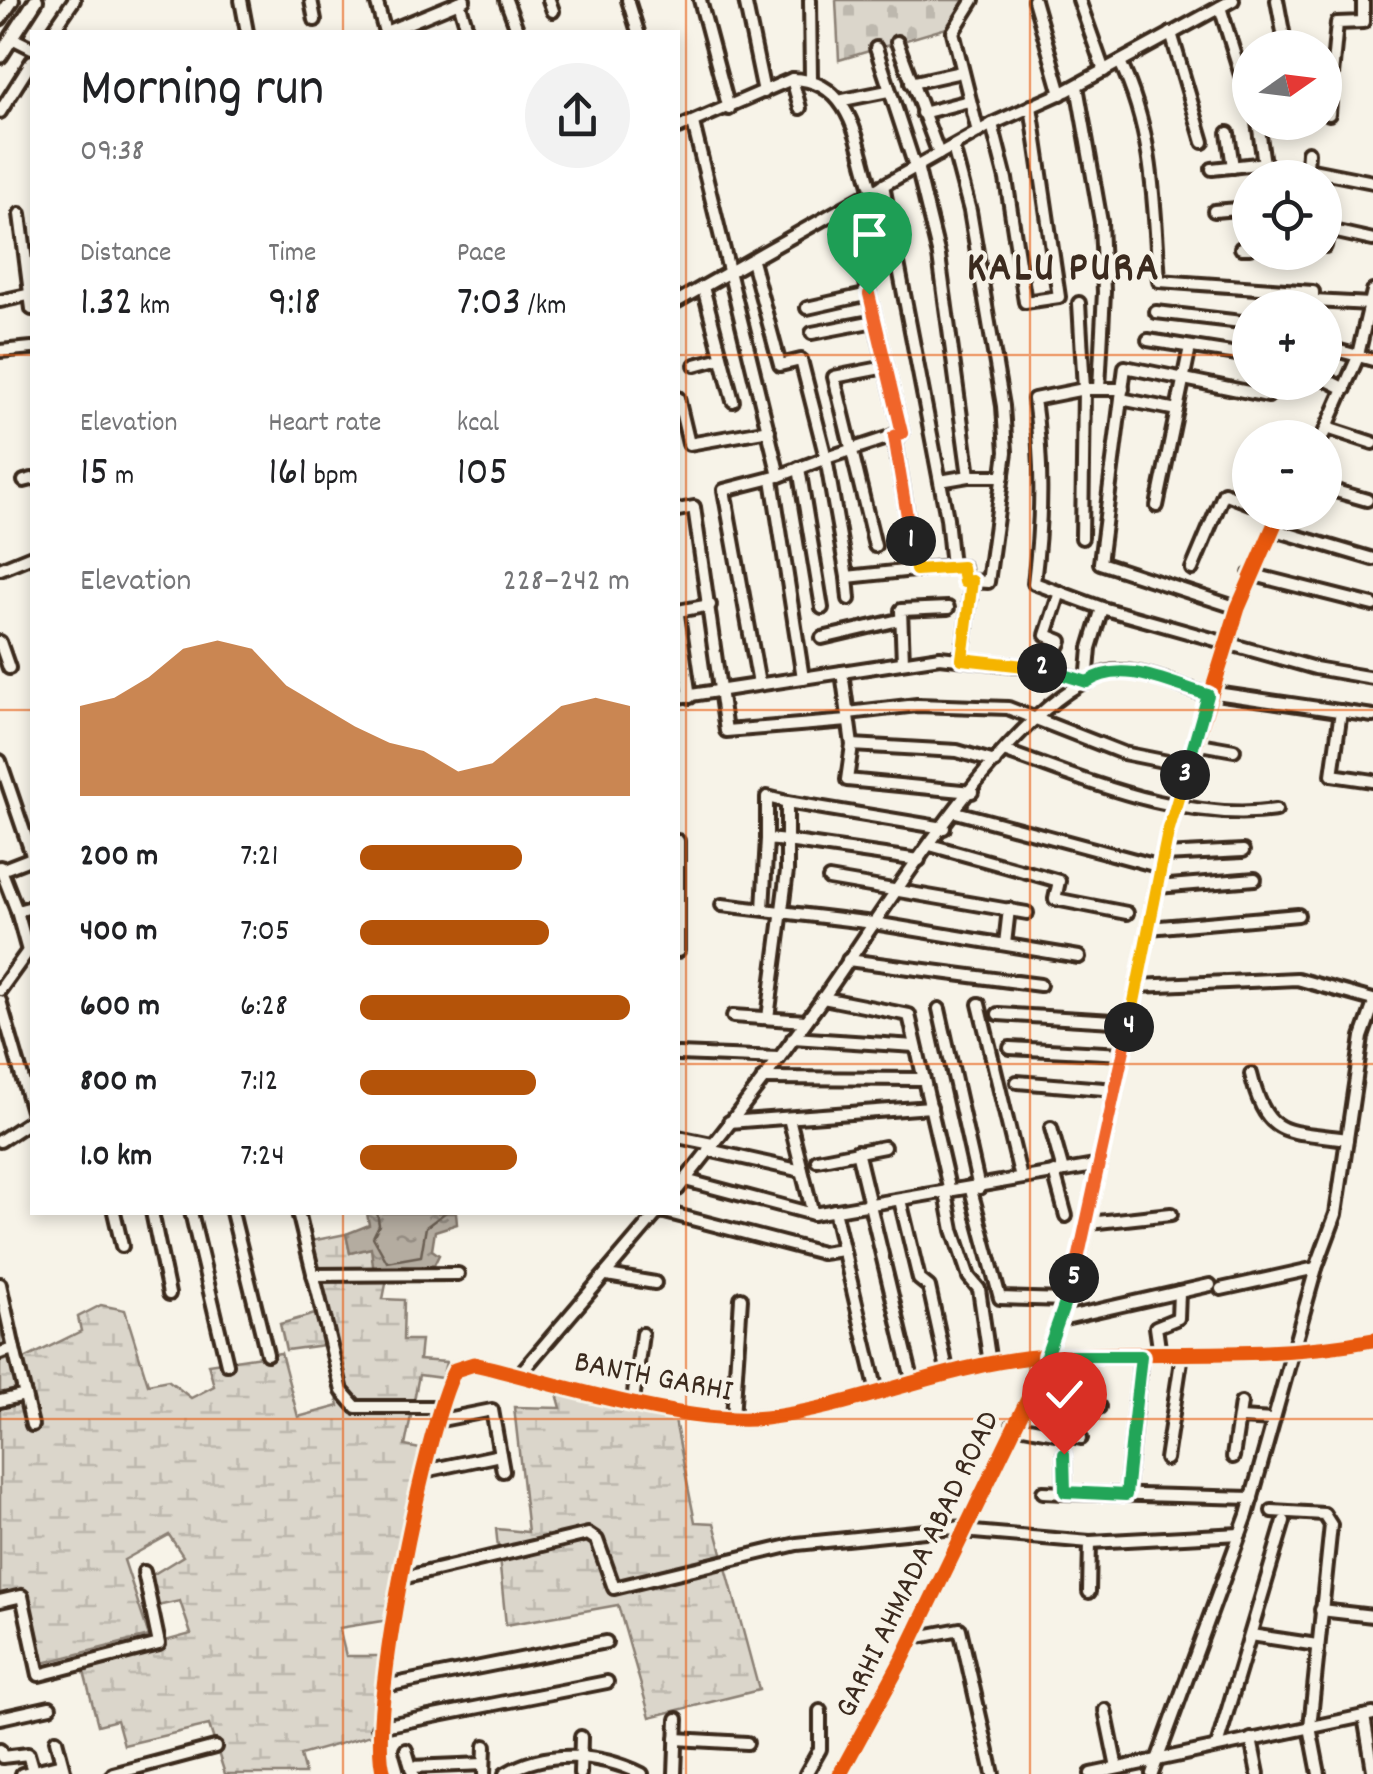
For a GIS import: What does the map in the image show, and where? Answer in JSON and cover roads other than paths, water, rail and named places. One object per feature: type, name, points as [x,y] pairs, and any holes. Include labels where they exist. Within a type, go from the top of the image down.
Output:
[{"type":"main road","points":[[0,18],[12,0]]},
{"type":"main road","points":[[0,56],[36,0]]},
{"type":"street","points":[[241,0],[247,30]]},
{"type":"street","points":[[310,0],[314,20]]},
{"type":"street","points":[[376,0],[384,30]]},
{"type":"street","points":[[431,0],[435,13]]},
{"type":"street","points":[[506,0],[517,30]]},
{"type":"street","points":[[628,0],[637,30]]},
{"type":"street","points":[[700,0],[730,109]]},
{"type":"street","points":[[744,0],[764,92]]},
{"type":"street","points":[[810,0],[811,80]]},
{"type":"street","points":[[973,0],[953,32],[978,132]]},
{"type":"street","points":[[1034,0],[1061,94]]},
{"type":"street","points":[[1078,0],[1104,71]]},
{"type":"street","points":[[680,300],[992,124],[1077,86],[1234,0]]},
{"type":"street","points":[[1277,0],[1283,30]]},
{"type":"street","points":[[1336,30],[1337,23],[1363,22],[1363,0]]},
{"type":"street","points":[[390,30],[462,1],[468,30]]},
{"type":"street","points":[[53,30],[69,2]]},
{"type":"street","points":[[1220,7],[1232,44]]},
{"type":"street","points":[[1171,33],[1203,142]]},
{"type":"street","points":[[12,38],[30,47]]},
{"type":"street","points":[[897,42],[940,154]]},
{"type":"street","points":[[876,48],[916,166],[939,256],[969,476]]},
{"type":"street","points":[[1120,62],[1134,91],[1152,160],[1159,281],[1285,290]]},
{"type":"street","points":[[0,112],[4,97],[30,64]]},
{"type":"street","points":[[911,83],[961,72]]},
{"type":"street","points":[[792,79],[800,108]]},
{"type":"street","points":[[680,127],[792,79],[811,80],[843,100],[872,192]]},
{"type":"street","points":[[1077,86],[1101,222],[1104,292],[1099,388]]},
{"type":"street","points":[[843,100],[888,91]]},
{"type":"street","points":[[922,113],[969,101]]},
{"type":"street","points":[[992,124],[1006,179],[1025,302],[1059,297],[1031,106]]},
{"type":"street","points":[[693,124],[768,430],[803,678]]},
{"type":"street","points":[[1228,133],[1232,160]]},
{"type":"street","points":[[847,577],[952,566],[962,567],[964,582],[988,582],[1003,476],[1003,406],[970,211],[953,146]]},
{"type":"street","points":[[1308,152],[1308,160]]},
{"type":"street","points":[[1212,170],[1232,167]]},
{"type":"street","points":[[1342,178],[1373,182]]},
{"type":"street","points":[[883,185],[940,482],[952,566]]},
{"type":"street","points":[[759,684],[724,490],[776,477],[902,433],[848,207]]},
{"type":"street","points":[[1214,211],[1232,210]]},
{"type":"street","points":[[20,214],[30,281]]},
{"type":"street","points":[[1342,233],[1373,240]]},
{"type":"street","points":[[752,261],[780,366],[801,360],[826,458],[849,599]]},
{"type":"street","points":[[703,287],[733,401]]},
{"type":"street","points":[[1331,420],[1358,359],[1373,290]]},
{"type":"street","points":[[0,300],[30,294]]},
{"type":"street","points":[[807,308],[869,294]]},
{"type":"street","points":[[1079,302],[1084,389],[1082,538]]},
{"type":"street","points":[[1342,304],[1371,304]]},
{"type":"street","points":[[1156,312],[1232,322]]},
{"type":"street","points":[[812,333],[875,321]]},
{"type":"street","points":[[1148,340],[1232,353]]},
{"type":"street","points":[[1157,506],[1190,347]]},
{"type":"street","points":[[0,352],[30,348]]},
{"type":"street","points":[[1342,353],[1373,360]]},
{"type":"street","points":[[694,365],[722,358]]},
{"type":"street","points":[[875,546],[855,448],[834,377],[886,367]]},
{"type":"street","points":[[1232,389],[1126,367],[1100,562],[1238,608]]},
{"type":"street","points":[[1177,410],[1099,388],[1034,399],[1043,457],[1043,507],[1034,583],[1102,608],[1315,668],[1373,678]]},
{"type":"street","points":[[680,406],[689,444],[768,430]]},
{"type":"street","points":[[894,436],[916,570]]},
{"type":"street","points":[[1342,437],[1373,443]]},
{"type":"street","points":[[799,468],[822,608]]},
{"type":"street","points":[[940,482],[969,476],[1003,476]]},
{"type":"street","points":[[1192,570],[1224,492],[1232,495]]},
{"type":"street","points":[[1342,493],[1367,500]]},
{"type":"street","points":[[680,510],[694,508],[726,731],[917,705],[1008,708],[1124,752],[1188,766]]},
{"type":"street","name":"GARHI AHMADA ABAD ROAD","points":[[840,1774],[913,1638],[1013,1424],[1030,1397],[1060,1319],[1089,1223],[1176,805],[1226,642],[1250,574],[1272,530]]},
{"type":"street","points":[[1275,530],[1373,559]]},
{"type":"street","points":[[0,569],[30,557]]},
{"type":"street","points":[[1250,574],[1373,605]]},
{"type":"street","points":[[962,659],[972,581]]},
{"type":"street","points":[[1046,669],[1061,641],[1046,634],[1060,592]]},
{"type":"street","points":[[680,612],[710,605]]},
{"type":"street","points":[[903,662],[901,610],[948,608]]},
{"type":"street","points":[[1087,682],[1090,648],[1102,608]]},
{"type":"street","points":[[822,638],[899,620]]},
{"type":"street","points":[[680,641],[684,697],[903,662],[962,659],[1046,669],[1087,682]]},
{"type":"street","points":[[0,642],[9,668]]},
{"type":"street","points":[[1100,1164],[975,1189],[813,1214],[681,1184],[779,1058],[956,812],[1032,719],[1063,694],[1109,672],[1127,671],[1209,694],[1373,716]]},
{"type":"street","points":[[842,672],[852,745],[847,780],[972,792]]},
{"type":"street","points":[[1341,712],[1332,774],[1373,782]]},
{"type":"street","points":[[1194,743],[1234,750]]},
{"type":"street","points":[[852,745],[957,751],[995,762]]},
{"type":"street","points":[[1004,751],[1176,805],[1226,814],[1276,810]]},
{"type":"street","points":[[0,761],[27,822]]},
{"type":"street","points":[[762,910],[767,797],[944,828]]},
{"type":"street","points":[[768,1018],[782,912],[787,802]]},
{"type":"street","points":[[956,812],[1162,861],[1243,851]]},
{"type":"street","points":[[767,839],[920,860]]},
{"type":"street","points":[[930,846],[1059,882],[1055,899],[1126,914]]},
{"type":"street","points":[[0,990],[30,950],[0,869],[30,858]]},
{"type":"street","points":[[830,879],[1027,913]]},
{"type":"street","points":[[1157,886],[1254,879]]},
{"type":"street","points":[[722,905],[874,923],[1080,957]]},
{"type":"street","points":[[17,911],[30,907]]},
{"type":"street","points":[[1005,944],[1009,910]]},
{"type":"street","points":[[1149,928],[1298,914]]},
{"type":"street","points":[[848,960],[1040,986]]},
{"type":"street","points":[[1137,986],[1296,979],[1373,1003],[1362,1036],[1336,1214],[1316,1268],[1252,1498],[1152,1774]]},
{"type":"street","points":[[823,998],[909,1016],[931,1107],[952,1230],[968,1277],[979,1288],[990,1364]]},
{"type":"street","points":[[0,1000],[30,1104]]},
{"type":"street","points":[[980,1004],[1021,1178]]},
{"type":"street","points":[[938,1009],[1000,1298],[1066,1300]]},
{"type":"street","points":[[998,1014],[1130,1022]]},
{"type":"street","points":[[733,1016],[806,1021]]},
{"type":"street","points":[[793,1038],[915,1046]]},
{"type":"street","points":[[1010,1048],[1123,1054]]},
{"type":"street","points":[[680,1054],[779,1058]]},
{"type":"street","points":[[1250,1074],[1259,1109],[1275,1125],[1347,1139]]},
{"type":"street","points":[[764,1078],[923,1079]]},
{"type":"street","points":[[1017,1082],[1116,1090]]},
{"type":"street","points":[[730,1122],[931,1107]]},
{"type":"street","points":[[789,1118],[813,1214]]},
{"type":"street","points":[[0,1140],[30,1121]]},
{"type":"street","points":[[1051,1128],[1066,1216]]},
{"type":"street","points":[[680,1138],[802,1171]]},
{"type":"street","points":[[818,1160],[884,1147]]},
{"type":"street","points":[[857,1152],[912,1383]]},
{"type":"street","points":[[900,1200],[919,1279],[929,1287],[948,1374]]},
{"type":"street","points":[[834,1210],[877,1392]]},
{"type":"street","points":[[1089,1223],[1171,1214]]},
{"type":"street","points":[[115,1215],[122,1246]]},
{"type":"street","points":[[153,1215],[169,1294]]},
{"type":"street","points":[[193,1215],[227,1364]]},
{"type":"street","points":[[233,1215],[267,1354]]},
{"type":"street","points":[[299,1215],[342,1392],[356,1407],[440,1407]]},
{"type":"street","name":"BANTH GARHI","points":[[519,1375],[659,1215]]},
{"type":"street","points":[[674,1215],[822,1253],[842,1250]]},
{"type":"street","points":[[1060,1319],[1179,1292],[1316,1268]]},
{"type":"street","points":[[313,1275],[458,1274]]},
{"type":"street","points":[[607,1275],[655,1283]]},
{"type":"street","points":[[0,1284],[32,1425]]},
{"type":"street","points":[[1160,1355],[1156,1327],[1178,1318],[1179,1292]]},
{"type":"street","points":[[733,1418],[740,1298]]},
{"type":"street","points":[[633,1401],[642,1334]]},
{"type":"street","name":"BANTH GARHI","points":[[384,1774],[378,1758],[378,1728],[402,1578],[436,1421],[455,1370],[474,1364],[633,1401],[733,1418],[764,1418],[990,1364],[1046,1356],[1294,1349],[1373,1340]]},
{"type":"street","points":[[0,1353],[14,1349]]},
{"type":"street","points":[[1166,1460],[1182,1354]]},
{"type":"street","points":[[1126,1495],[1141,1356]]},
{"type":"street","points":[[0,1401],[25,1395]]},
{"type":"street","points":[[1030,1397],[1099,1407]]},
{"type":"street","points":[[1233,1457],[1241,1403]]},
{"type":"street","points":[[436,1421],[492,1410],[503,1471]]},
{"type":"street","points":[[1240,1418],[1274,1420]]},
{"type":"street","points":[[1013,1424],[1081,1438]]},
{"type":"street","points":[[1064,1454],[1065,1492]]},
{"type":"street","points":[[424,1471],[500,1455]]},
{"type":"street","points":[[1043,1492],[1252,1498]]},
{"type":"street","points":[[1272,1512],[1329,1517],[1310,1727],[1320,1774]]},
{"type":"street","points":[[1217,1746],[1284,1521]]},
{"type":"street","points":[[402,1578],[588,1534],[598,1540],[614,1588],[797,1544],[963,1529],[1090,1542],[1240,1534]]},
{"type":"street","points":[[1089,1592],[1090,1542]]},
{"type":"street","points":[[0,1601],[22,1596],[39,1675],[160,1644],[144,1572]]},
{"type":"street","points":[[1321,1610],[1373,1616]]},
{"type":"street","points":[[913,1638],[960,1630],[993,1774]]},
{"type":"street","points":[[1251,1635],[1317,1645]]},
{"type":"street","points":[[385,1686],[606,1642]]},
{"type":"street","points":[[378,1728],[607,1682]]},
{"type":"street","points":[[0,1718],[50,1707]]},
{"type":"street","points":[[1105,1710],[1117,1768]]},
{"type":"street","points":[[806,1774],[820,1749],[820,1711]]},
{"type":"street","points":[[1092,1774],[1368,1715],[1373,1770]]},
{"type":"street","points":[[675,1774],[677,1719]]},
{"type":"street","points":[[580,1774],[581,1737]]},
{"type":"street","points":[[676,1739],[747,1743]]},
{"type":"street","points":[[1251,1739],[1258,1774]]},
{"type":"street","points":[[0,1750],[2,1757],[28,1754],[28,1773],[64,1769],[56,1740]]},
{"type":"street","points":[[406,1750],[412,1770],[484,1769],[485,1746]]},
{"type":"street","points":[[113,1774],[215,1747]]},
{"type":"street","points":[[504,1774],[543,1759],[581,1757],[601,1758],[642,1774]]},
{"type":"water","points":[[367,1215],[456,1215],[457,1224],[435,1231],[432,1250],[439,1255],[434,1265],[374,1274],[371,1248],[350,1253],[346,1234],[369,1225]]},
{"type":"district","name":"KALU PURA","points":[[1064,264]]}]
